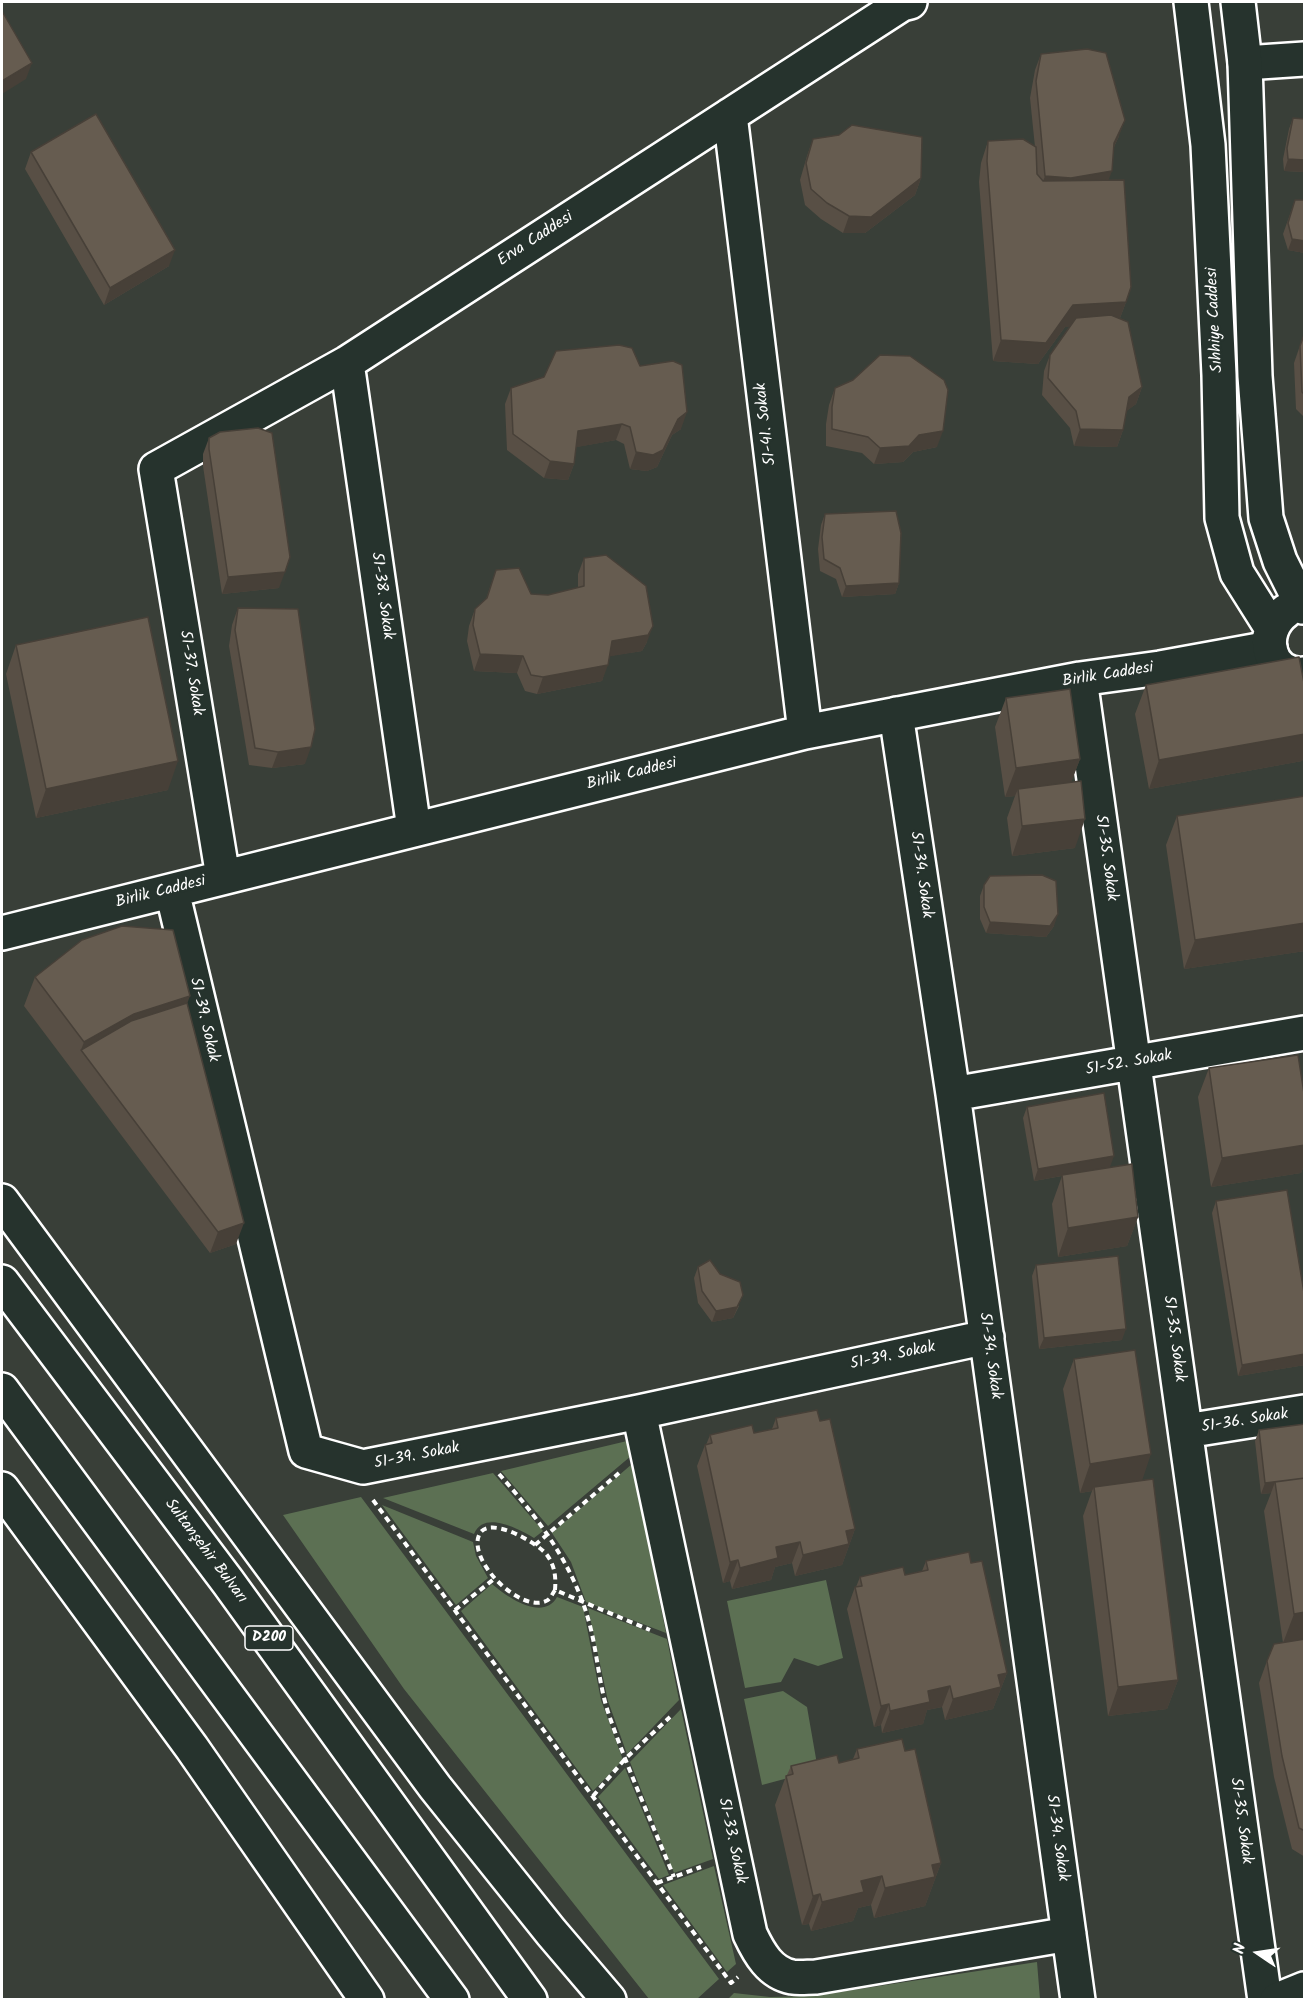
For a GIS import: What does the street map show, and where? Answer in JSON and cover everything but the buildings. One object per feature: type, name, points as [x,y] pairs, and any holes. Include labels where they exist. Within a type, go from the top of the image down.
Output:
[{"type":"main road","name":"Erva Caddesi","points":[[156,469],[347,363],[902,4],[910,2]]},
{"type":"main road","name":"Sıhhiye Caddesi","points":[[1191,2],[1208,145],[1219,375],[1222,518],[1237,573],[1270,638],[1273,658],[1289,672],[1305,674]]},
{"type":"main road","points":[[1238,2],[1245,63],[1255,376],[1266,518],[1280,561],[1304,607],[1295,607],[1275,621],[1270,638]]},
{"type":"main road","points":[[1245,63],[1305,59]]},
{"type":"main road","name":"51-41. Sokak","points":[[730,115],[805,732]]},
{"type":"main road","name":"51-38. Sokak","points":[[347,363],[414,829]]},
{"type":"main road","name":"51-37. Sokak","points":[[156,469],[223,877]]},
{"type":"main road","name":"Birlik Caddesi","points":[[2,933],[805,732],[1080,679],[1160,668],[1270,638]]},
{"type":"main road","name":"51-35. Sokak","points":[[1080,679],[1265,2000]]},
{"type":"main road","name":"51-34. Sokak","points":[[896,714],[953,1094],[1078,2000]]},
{"type":"main road","name":"51-39. Sokak","points":[[172,891],[306,1452],[363,1467],[639,1412],[987,1337]]},
{"type":"main road","name":"51-52. Sokak","points":[[953,1094],[1305,1033]]},
{"type":"main road","points":[[2,1201],[435,1787],[550,1932],[609,2000]]},
{"type":"main road","name":"Sultanşehir Bulvarı","points":[[2,1282],[228,1582],[530,2000]]},
{"type":"main road","points":[[2,1390],[452,2000]]},
{"type":"main road","name":"51-33. Sokak","points":[[639,1412],[750,1934],[760,1955],[774,1969],[791,1977],[816,1977],[1069,1934]]},
{"type":"main road","name":"51-36. Sokak","points":[[1186,1431],[1305,1412]]},
{"type":"main road","points":[[2,1489],[192,1748],[367,2000]]},
{"type":"main road","points":[[1277,2000],[1305,1989]]},
{"type":"path","points":[[535,1545],[647,1449]]},
{"type":"path","points":[[492,1466],[548,1534],[562,1557],[583,1602],[592,1634],[602,1692],[625,1759],[674,1877]]},
{"type":"path","points":[[369,1494],[731,1983],[760,1955]]},
{"type":"path","points":[[487,1528],[512,1531],[535,1545],[546,1553],[553,1564],[556,1577],[555,1590],[550,1599],[546,1601],[534,1601],[511,1592],[494,1579],[481,1554],[478,1538],[487,1528]]},
{"type":"path","points":[[456,1610],[494,1579]]},
{"type":"path","points":[[555,1590],[689,1647]]},
{"type":"path","points":[[592,1796],[625,1759],[699,1690]]},
{"type":"path","points":[[657,1883],[734,1855]]},
{"type":"green space","points":[[627,1441],[631,1456],[548,1526],[501,1471]]},
{"type":"green space","points":[[632,1464],[666,1633],[586,1602],[571,1562],[552,1533]]},
{"type":"green space","points":[[493,1473],[543,1531],[534,1538],[511,1526],[493,1522],[485,1523],[474,1534],[383,1498]]},
{"type":"green space","points":[[361,1497],[719,1979],[697,1999],[649,1999],[404,1689],[283,1515]]},
{"type":"green space","points":[[382,1505],[473,1542],[476,1556],[488,1578],[456,1605]]},
{"type":"green space","points":[[826,1580],[843,1658],[818,1666],[794,1658],[781,1682],[745,1688],[727,1601]]},
{"type":"green space","points":[[492,1584],[525,1605],[543,1607],[551,1604],[557,1597],[583,1607],[601,1700],[623,1760],[593,1791],[461,1611]]},
{"type":"green space","points":[[588,1608],[667,1639],[679,1700],[627,1754],[608,1701]]},
{"type":"green space","points":[[783,1691],[807,1707],[818,1770],[762,1785],[744,1699]]},
{"type":"green space","points":[[681,1709],[713,1859],[674,1873],[630,1762]]},
{"type":"green space","points":[[625,1768],[669,1875],[659,1879],[598,1797]]},
{"type":"green space","points":[[714,1866],[736,1964],[727,1972],[663,1885]]},
{"type":"green space","points":[[1037,1962],[1040,1999],[728,1999],[734,1993],[770,1997],[813,1996]]}]
